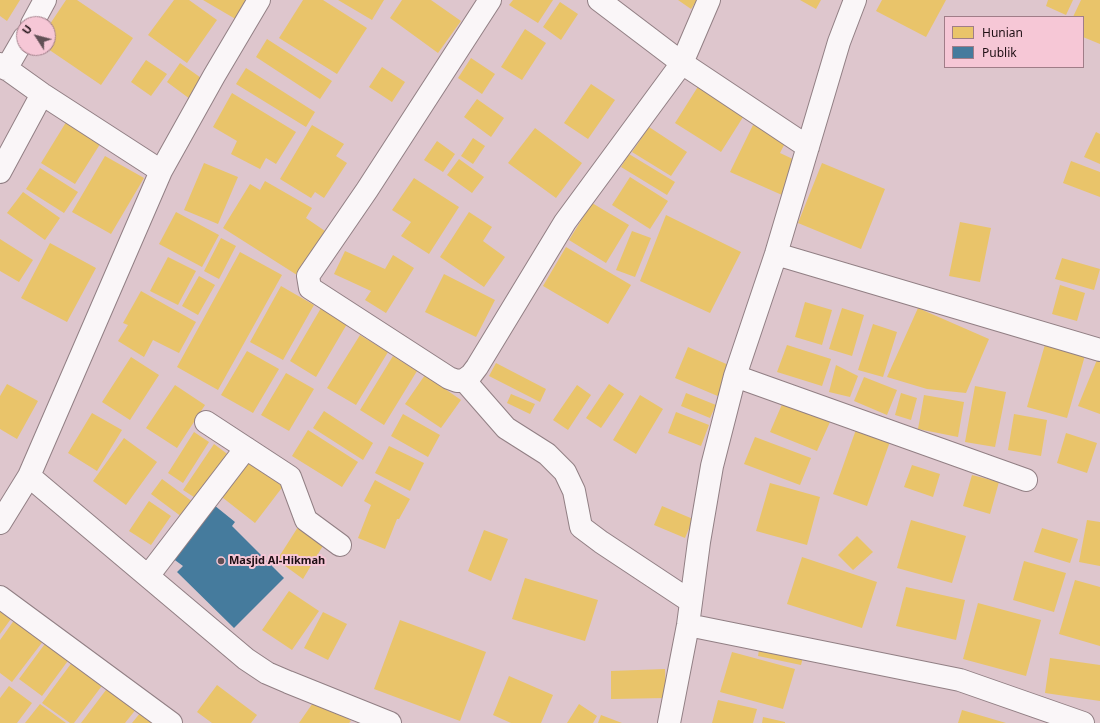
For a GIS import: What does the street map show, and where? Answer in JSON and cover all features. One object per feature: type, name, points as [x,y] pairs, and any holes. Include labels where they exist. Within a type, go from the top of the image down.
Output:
[{"type":"street","points":[[36,16],[45,0]]},
{"type":"street","points":[[0,523],[29,476],[161,171],[214,76],[259,0]]},
{"type":"street","points":[[490,0],[367,190],[308,276],[310,288],[449,378],[457,381],[464,380],[471,375],[477,367],[565,222],[682,63],[709,0]]},
{"type":"street","points":[[599,0],[682,63],[808,148]]},
{"type":"street","points":[[669,723],[688,625],[690,601],[712,466],[735,376],[776,254],[839,42],[855,0]]},
{"type":"street","points":[[16,49],[3,67],[161,171]]},
{"type":"street","points":[[0,172],[42,94]]},
{"type":"street","points":[[776,254],[1100,350]]},
{"type":"street","points":[[735,376],[1026,480]]},
{"type":"street","points":[[464,380],[506,428],[547,454],[565,472],[574,492],[581,526],[601,542],[690,601]]},
{"type":"street","points":[[206,422],[290,477],[306,520],[340,544]]},
{"type":"street","points":[[148,576],[246,448]]},
{"type":"street","points":[[29,476],[246,659],[267,673],[388,723]]},
{"type":"street","points":[[0,597],[171,723]]},
{"type":"street","points":[[688,625],[960,680],[1078,722]]},
{"type":"building: Hunian","points":[[0,0],[20,0],[7,21],[0,16]]},
{"type":"building: Hunian","points":[[66,0],[77,0],[133,38],[101,85],[56,54],[55,16]]},
{"type":"building: Hunian","points":[[174,0],[189,0],[217,20],[187,63],[148,35]]},
{"type":"building: Hunian","points":[[203,0],[258,0],[244,24]]},
{"type":"building: Hunian","points":[[303,0],[323,0],[367,28],[337,74],[279,38]]},
{"type":"building: Hunian","points":[[338,0],[384,0],[372,20]]},
{"type":"building: Hunian","points":[[402,0],[431,0],[461,21],[438,53],[390,18]]},
{"type":"building: Hunian","points":[[513,0],[553,0],[538,23],[509,5]]},
{"type":"building: Hunian","points":[[678,0],[697,0],[691,9]]},
{"type":"building: Hunian","points":[[800,0],[821,0],[816,9]]},
{"type":"building: Hunian","points":[[882,0],[946,0],[926,37],[876,11]]},
{"type":"building: Hunian","points":[[1048,0],[1073,0],[1066,15],[1046,6]]},
{"type":"building: Hunian","points":[[1081,0],[1100,0],[1100,44],[1084,37],[1084,16],[1073,16]]},
{"type":"building: Hunian","points":[[560,2],[578,14],[561,40],[543,27]]},
{"type":"building: Hunian","points":[[525,29],[546,43],[522,80],[501,67]]},
{"type":"building: Hunian","points":[[267,39],[332,81],[320,99],[256,57]]},
{"type":"building: Hunian","points":[[471,58],[495,74],[482,94],[458,78]]},
{"type":"building: Hunian","points":[[146,60],[167,74],[151,96],[131,82]]},
{"type":"building: Hunian","points":[[180,63],[204,80],[190,99],[167,82]]},
{"type":"building: Hunian","points":[[382,67],[405,82],[392,102],[369,87]]},
{"type":"building: Hunian","points":[[246,68],[315,112],[306,127],[236,84]]},
{"type":"building: Hunian","points":[[591,84],[615,100],[588,139],[564,123]]},
{"type":"building: Hunian","points":[[699,85],[745,114],[721,152],[675,123]]},
{"type":"building: Hunian","points":[[232,93],[296,132],[276,164],[266,158],[260,169],[231,154],[237,141],[213,127]]},
{"type":"building: Hunian","points":[[477,99],[504,118],[491,137],[464,117]]},
{"type":"building: Hunian","points":[[68,119],[102,141],[75,184],[41,163]]},
{"type":"building: Hunian","points":[[312,125],[344,144],[336,156],[347,163],[324,198],[315,192],[311,198],[280,179]]},
{"type":"building: Hunian","points":[[753,125],[786,141],[780,153],[797,161],[782,195],[730,172]]},
{"type":"building: Hunian","points":[[649,127],[687,152],[671,176],[632,152]]},
{"type":"building: Hunian","points":[[535,128],[582,163],[556,198],[508,163]]},
{"type":"building: Hunian","points":[[1096,132],[1100,134],[1100,164],[1084,157]]},
{"type":"building: Hunian","points":[[473,138],[485,146],[473,164],[461,156]]},
{"type":"building: Hunian","points":[[437,141],[455,154],[443,172],[424,160]]},
{"type":"building: Hunian","points":[[629,154],[675,182],[667,195],[621,167]]},
{"type":"building: Hunian","points":[[105,156],[144,178],[111,234],[72,212]]},
{"type":"building: Hunian","points":[[459,159],[484,177],[472,193],[447,175]]},
{"type":"building: Hunian","points":[[1071,161],[1100,172],[1100,197],[1063,183]]},
{"type":"building: Hunian","points":[[204,163],[238,177],[218,224],[184,210]]},
{"type":"building: Hunian","points":[[822,163],[885,189],[861,249],[798,223]]},
{"type":"building: Hunian","points":[[40,168],[78,192],[64,213],[26,189]]},
{"type":"building: Hunian","points":[[630,177],[668,201],[650,229],[612,205]]},
{"type":"building: Hunian","points":[[414,178],[459,207],[429,254],[401,236],[411,222],[392,210]]},
{"type":"building: Hunian","points":[[265,181],[312,208],[306,218],[325,231],[297,275],[223,228],[250,184],[260,190]]},
{"type":"building: Hunian","points":[[23,192],[60,218],[45,240],[7,213]]},
{"type":"building: Hunian","points":[[592,203],[629,225],[606,263],[569,240]]},
{"type":"building: Hunian","points":[[176,212],[219,235],[202,267],[159,244]]},
{"type":"building: Hunian","points":[[469,212],[492,227],[483,241],[505,257],[484,287],[440,257]]},
{"type":"building: Hunian","points":[[666,215],[741,252],[710,313],[640,281]]},
{"type":"building: Hunian","points":[[960,222],[991,228],[980,282],[949,276]]},
{"type":"building: Hunian","points":[[632,231],[651,238],[635,277],[616,270]]},
{"type":"building: Hunian","points":[[221,238],[236,246],[219,279],[204,271]]},
{"type":"building: Hunian","points":[[0,239],[33,260],[19,282],[0,271]]},
{"type":"building: Hunian","points":[[50,243],[96,268],[67,322],[21,298]]},
{"type":"building: Hunian","points":[[566,247],[631,285],[608,324],[543,286]]},
{"type":"building: Hunian","points":[[345,251],[385,269],[393,255],[414,268],[386,313],[365,300],[371,291],[334,274]]},
{"type":"building: Hunian","points":[[240,252],[282,275],[218,390],[177,367]]},
{"type":"building: Hunian","points":[[168,257],[196,271],[178,305],[150,291]]},
{"type":"building: Hunian","points":[[1062,258],[1100,269],[1094,290],[1055,279]]},
{"type":"building: Hunian","points":[[444,274],[495,300],[476,337],[425,312]]},
{"type":"building: Hunian","points":[[199,276],[215,285],[198,315],[182,306]]},
{"type":"building: Hunian","points":[[1060,285],[1085,293],[1077,321],[1052,314]]},
{"type":"building: Hunian","points":[[281,286],[314,305],[283,360],[250,342]]},
{"type":"building: Hunian","points":[[141,291],[196,322],[179,353],[153,340],[144,357],[118,341],[128,325],[123,323]]},
{"type":"building: Hunian","points":[[805,302],[832,310],[822,345],[795,337]]},
{"type":"building: Hunian","points":[[321,308],[347,324],[316,377],[290,361]]},
{"type":"building: Hunian","points":[[842,308],[864,315],[852,356],[829,349]]},
{"type":"building: Hunian","points":[[918,308],[989,339],[966,393],[927,389],[887,377]]},
{"type":"building: Hunian","points":[[873,324],[897,332],[883,377],[858,370]]},
{"type":"building: Hunian","points":[[360,335],[388,352],[356,405],[327,388]]},
{"type":"building: Hunian","points":[[1046,341],[1086,352],[1067,418],[1027,407]]},
{"type":"building: Hunian","points":[[787,345],[831,359],[822,386],[777,372]]},
{"type":"building: Hunian","points":[[688,347],[733,367],[720,397],[675,378]]},
{"type":"building: Hunian","points":[[247,351],[279,369],[253,413],[221,395]]},
{"type":"building: Hunian","points":[[1100,355],[1100,414],[1078,406]]},
{"type":"building: Hunian","points":[[393,356],[417,371],[384,425],[360,410]]},
{"type":"building: Hunian","points":[[131,357],[159,375],[130,420],[102,402]]},
{"type":"building: Hunian","points":[[496,363],[546,389],[540,402],[489,376]]},
{"type":"building: Hunian","points":[[836,365],[858,376],[850,397],[829,392]]},
{"type":"building: Hunian","points":[[286,373],[314,389],[289,431],[261,415]]},
{"type":"building: Hunian","points":[[425,375],[461,400],[441,428],[405,404]]},
{"type":"building: Hunian","points":[[864,377],[897,390],[887,415],[854,401]]},
{"type":"building: Hunian","points":[[7,384],[38,401],[17,439],[0,429],[0,396]]},
{"type":"building: Hunian","points":[[609,384],[624,394],[601,428],[586,418]]},
{"type":"building: Hunian","points":[[175,385],[205,405],[177,448],[146,428]]},
{"type":"building: Hunian","points":[[577,385],[591,395],[568,430],[553,420]]},
{"type":"building: Hunian","points":[[975,386],[1006,392],[995,447],[965,442]]},
{"type":"building: Hunian","points":[[686,393],[716,405],[710,418],[681,406]]},
{"type":"building: Hunian","points":[[901,393],[917,398],[911,420],[895,415]]},
{"type":"building: Hunian","points":[[511,394],[535,404],[530,414],[507,403]]},
{"type":"building: Hunian","points":[[640,395],[663,409],[636,454],[613,440]]},
{"type":"building: Hunian","points":[[924,395],[964,402],[958,437],[918,429]]},
{"type":"building: Hunian","points":[[783,402],[830,422],[817,451],[770,432]]},
{"type":"building: Hunian","points":[[324,411],[373,443],[363,460],[313,428]]},
{"type":"building: Hunian","points":[[676,412],[709,425],[701,446],[668,433]]},
{"type":"building: Hunian","points":[[92,413],[122,430],[97,471],[68,453]]},
{"type":"building: Hunian","points":[[403,414],[440,435],[428,457],[391,436]]},
{"type":"building: Hunian","points":[[1014,414],[1047,420],[1041,456],[1008,450]]},
{"type":"building: Hunian","points":[[858,424],[892,436],[867,506],[833,494]]},
{"type":"building: Hunian","points":[[308,430],[358,462],[342,487],[292,456]]},
{"type":"building: Hunian","points":[[194,432],[209,442],[183,483],[168,473]]},
{"type":"building: Hunian","points":[[1066,433],[1097,443],[1087,473],[1057,463]]},
{"type":"building: Hunian","points":[[755,437],[811,458],[800,485],[744,464]]},
{"type":"building: Hunian","points":[[124,438],[157,462],[126,505],[93,481]]},
{"type":"building: Hunian","points":[[214,444],[230,456],[200,501],[183,490]]},
{"type":"building: Hunian","points":[[389,446],[424,463],[410,491],[375,473]]},
{"type":"building: Hunian","points":[[247,457],[284,485],[255,523],[218,494]]},
{"type":"building: Hunian","points":[[912,465],[940,474],[933,497],[904,487]]},
{"type":"building: Hunian","points":[[972,475],[999,482],[990,514],[963,506]]},
{"type":"building: Hunian","points":[[162,479],[193,502],[182,517],[151,494]]},
{"type":"building: Hunian","points":[[375,480],[410,499],[399,519],[397,519],[385,549],[358,538],[371,505],[364,501]]},
{"type":"building: Hunian","points":[[770,483],[820,497],[807,545],[756,531]]},
{"type":"building: Hunian","points":[[149,501],[171,516],[151,545],[129,531]]},
{"type":"building: Hunian","points":[[662,506],[693,519],[685,538],[654,525]]},
{"type":"building: Hunian","points":[[911,520],[966,536],[952,583],[897,568]]},
{"type":"building: Hunian","points":[[1087,520],[1100,522],[1100,566],[1079,562]]},
{"type":"building: Hunian","points":[[298,527],[324,544],[303,579],[277,560]]},
{"type":"building: Hunian","points":[[1042,528],[1078,539],[1070,563],[1034,552]]},
{"type":"building: Hunian","points":[[484,530],[508,539],[491,581],[468,571]]},
{"type":"building: Hunian","points":[[857,536],[873,552],[853,570],[838,555]]},
{"type":"building: Hunian","points":[[802,557],[877,582],[862,628],[787,604]]},
{"type":"building: Hunian","points":[[1024,561],[1066,573],[1054,612],[1013,600]]},
{"type":"building: Hunian","points":[[525,578],[598,600],[585,641],[512,619]]},
{"type":"building: Hunian","points":[[1075,580],[1100,587],[1100,646],[1059,634]]},
{"type":"building: Hunian","points":[[906,587],[965,600],[956,640],[896,626]]},
{"type":"building: Hunian","points":[[289,591],[319,611],[292,650],[262,630]]},
{"type":"building: Hunian","points":[[978,603],[1041,620],[1026,676],[963,659]]},
{"type":"building: Hunian","points":[[0,607],[13,616],[0,634]]},
{"type":"building: Hunian","points":[[323,612],[347,624],[328,660],[304,648]]},
{"type":"building: Hunian","points":[[15,619],[44,640],[12,682],[0,673],[0,640]]},
{"type":"building: Hunian","points":[[400,620],[486,652],[460,721],[374,689]]},
{"type":"building: Hunian","points":[[47,641],[70,658],[42,696],[19,679]]},
{"type":"building: Hunian","points":[[760,644],[804,653],[801,665],[758,656]]},
{"type":"building: Hunian","points":[[732,652],[795,669],[783,709],[720,692]]},
{"type":"building: Hunian","points":[[1050,658],[1100,665],[1100,701],[1045,693]]},
{"type":"building: Hunian","points":[[73,661],[104,683],[74,723],[70,723],[42,703]]},
{"type":"building: Hunian","points":[[665,669],[666,698],[611,699],[611,671]]},
{"type":"building: Hunian","points":[[509,676],[553,695],[541,723],[511,723],[493,715]]},
{"type":"building: Hunian","points":[[217,685],[257,715],[251,723],[212,723],[197,712]]},
{"type":"building: Hunian","points":[[9,686],[32,703],[17,723],[0,723],[0,698]]},
{"type":"building: Hunian","points":[[109,686],[137,708],[125,723],[81,723]]},
{"type":"building: Hunian","points":[[317,697],[351,721],[349,723],[299,723]]},
{"type":"building: Hunian","points":[[718,700],[757,709],[753,723],[712,723]]},
{"type":"building: Hunian","points":[[40,704],[66,723],[25,723]]},
{"type":"building: Hunian","points":[[579,704],[597,716],[593,723],[567,723]]},
{"type":"building: Hunian","points":[[962,710],[1006,723],[958,723]]},
{"type":"building: Hunian","points":[[141,712],[157,723],[132,723]]},
{"type":"building: Hunian","points":[[601,715],[622,723],[598,723]]},
{"type":"building: Hunian","points":[[763,717],[785,722],[785,723],[762,723]]},
{"type":"building: Publik","name":"Masjid Al-Hikmah","points":[[209,501],[235,522],[232,526],[284,578],[234,628],[177,572],[183,566],[168,555]]},
{"type":"place","name":"Masjid Al-Hikmah","points":[[221,561]]}]
